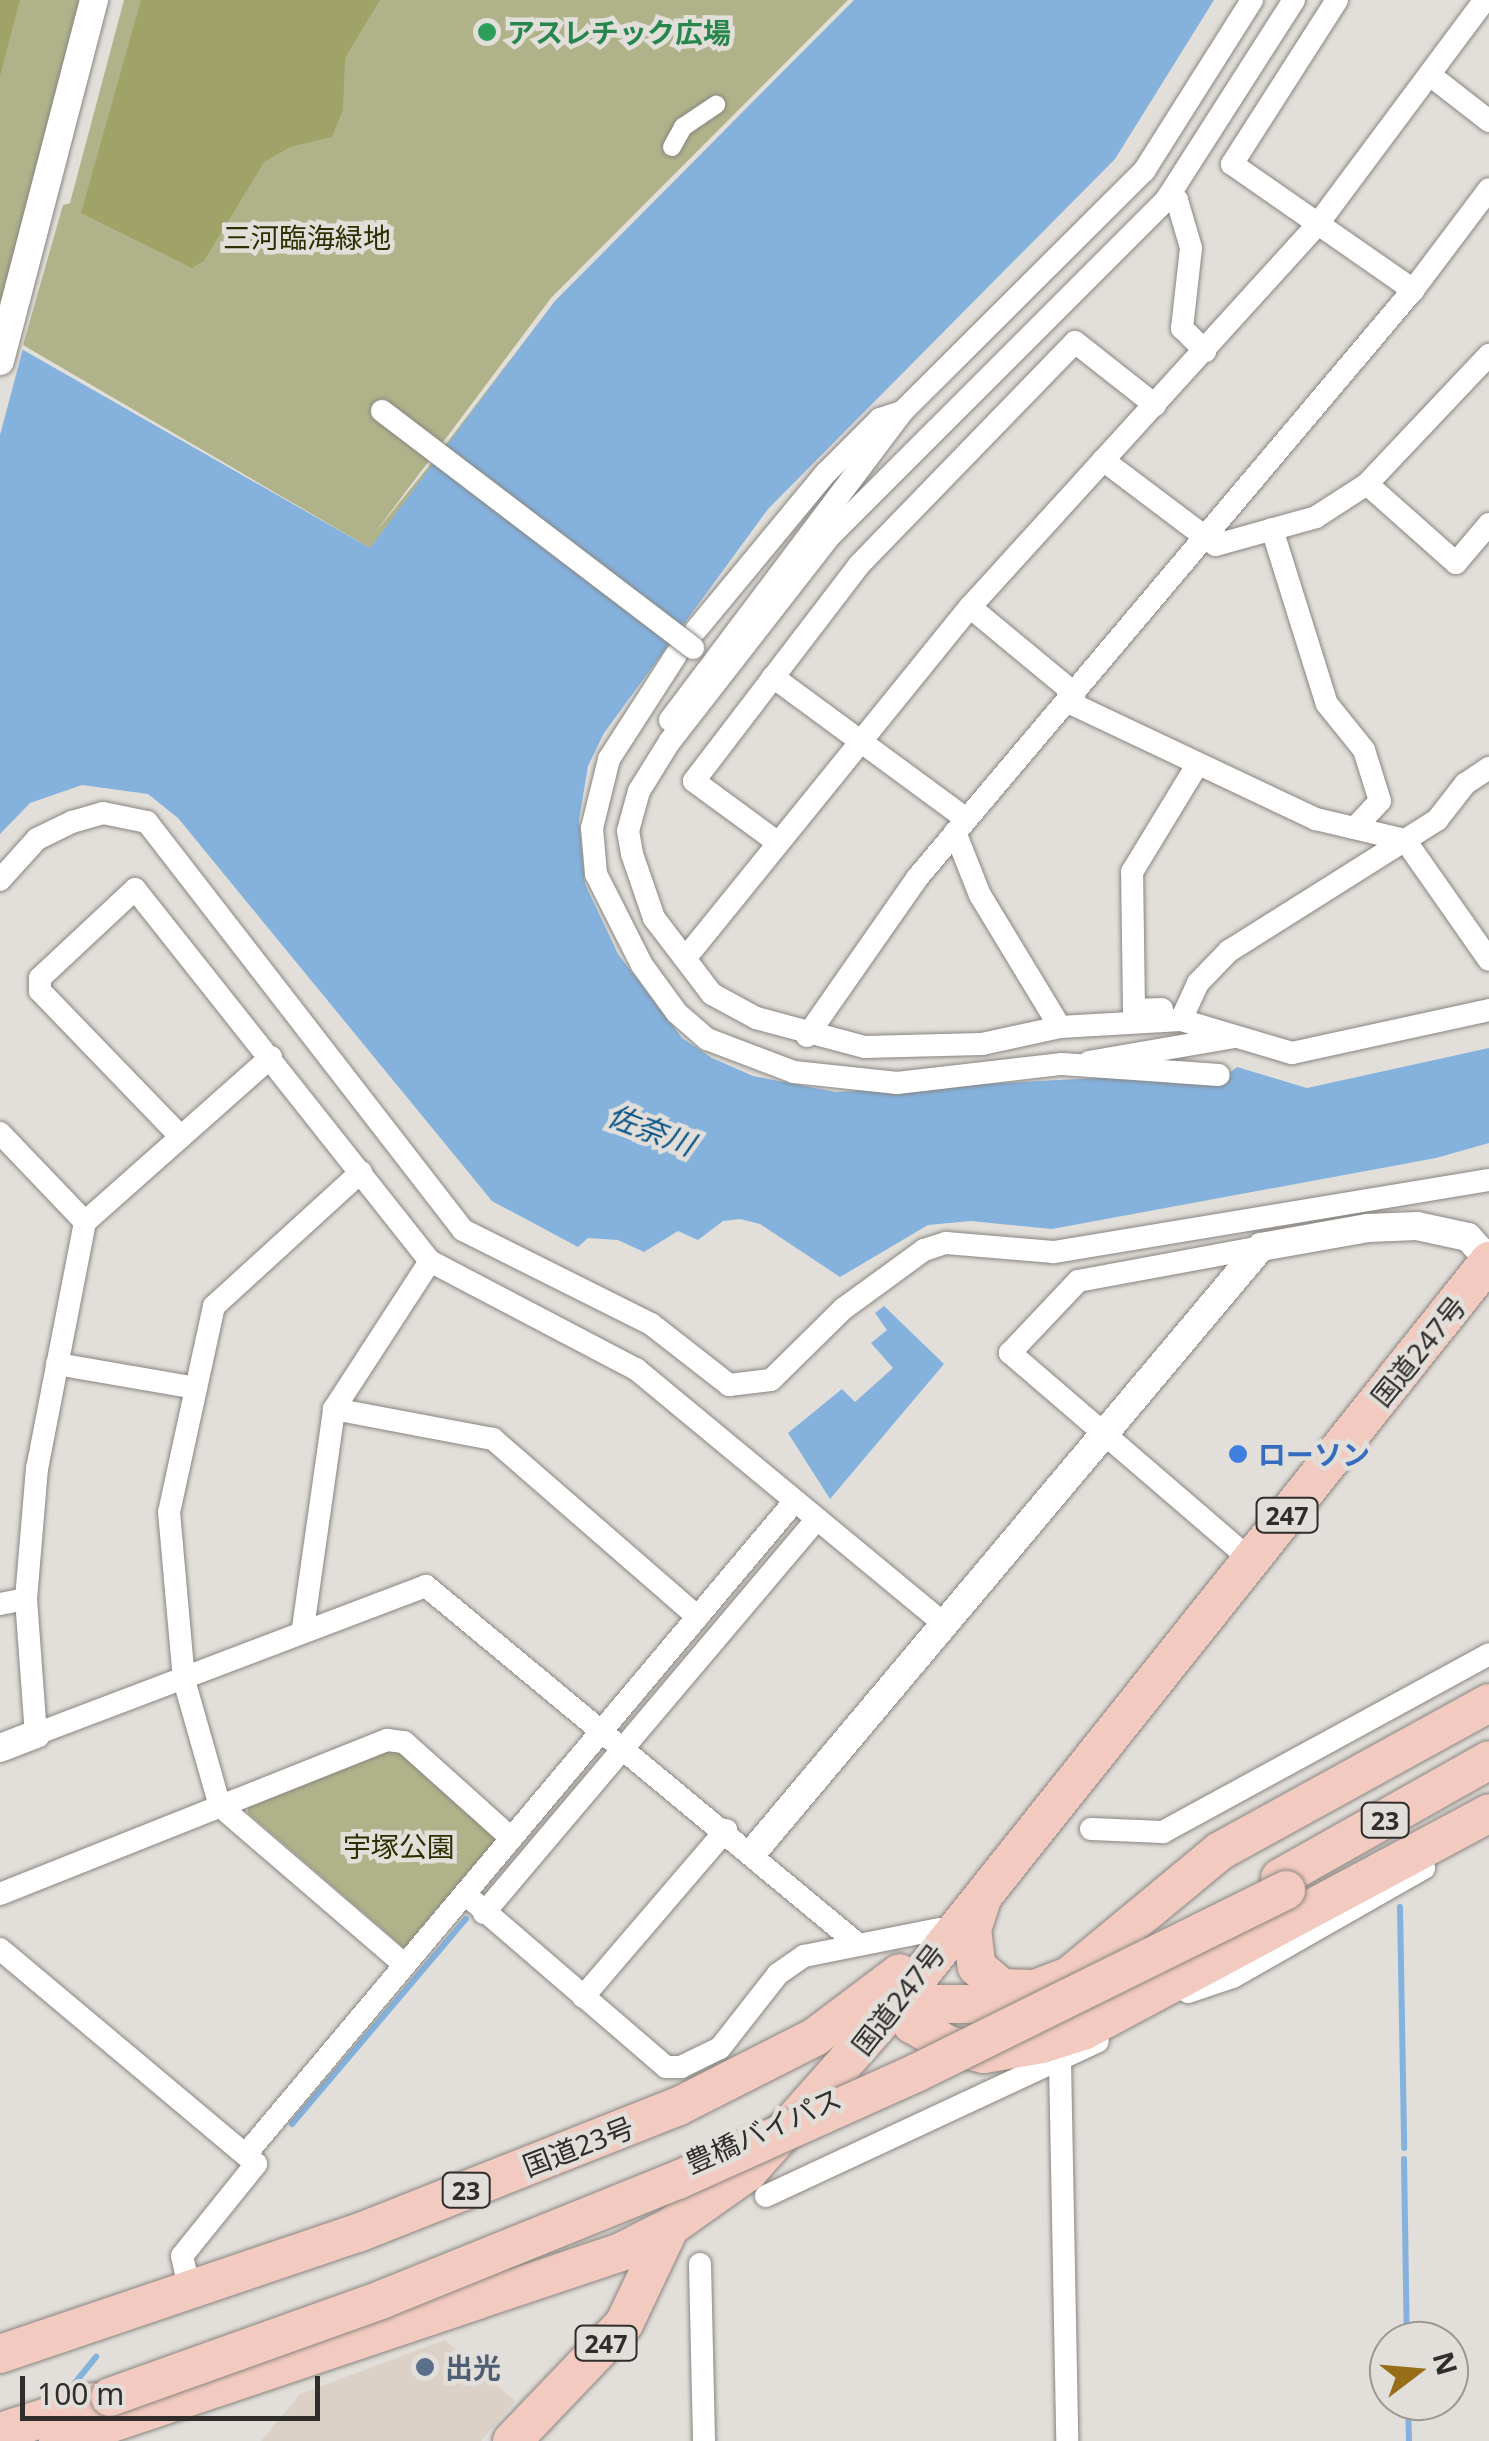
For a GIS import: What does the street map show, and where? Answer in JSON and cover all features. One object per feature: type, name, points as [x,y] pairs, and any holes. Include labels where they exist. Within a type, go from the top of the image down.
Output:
[{"type":"highway","name":"国道247号","points":[[903,1984],[984,1892],[1489,1261]]},
{"type":"highway","points":[[969,2053],[912,2024],[903,1984],[996,2004],[1060,1980],[1220,1852],[1489,1703]]},
{"type":"highway","name":"豊橋バイパス","points":[[0,2419],[361,2295],[673,2170],[912,2064],[1283,1884],[1489,1760]]},
{"type":"highway","name":"国道247号","points":[[512,2441],[624,2324],[670,2227],[749,2171],[836,2074],[939,1929],[1082,1767]]},
{"type":"highway","name":"豊橋バイパス","points":[[0,2432],[348,2312],[678,2180],[916,2074],[1489,1773]]},
{"type":"highway","points":[[836,2074],[888,2046],[969,2053],[1025,2048],[1083,2031],[1489,1813]]},
{"type":"highway","points":[[984,1892],[972,1929],[983,1977],[1018,1990],[1060,1980]]},
{"type":"highway","name":"国道23号","points":[[0,2354],[358,2233],[677,2107],[815,2037],[903,1984]]},
{"type":"highway","points":[[58,2441],[621,2252],[670,2227]]},
{"type":"street","points":[[0,360],[94,0]]},
{"type":"street","points":[[1182,1016],[1060,1027],[920,1048],[864,1047],[808,1031],[712,994],[654,918],[628,831],[694,649],[888,440],[902,412],[1144,171],[1252,0]]},
{"type":"street","points":[[651,769],[830,537],[1169,196],[1294,0]]},
{"type":"street","points":[[1337,0],[1232,164],[1413,290]]},
{"type":"street","points":[[692,950],[970,607],[1316,225],[1485,0]]},
{"type":"street","points":[[1430,74],[1489,121]]},
{"type":"street","points":[[672,148],[684,127],[716,105]]},
{"type":"street","points":[[808,1031],[961,825],[1413,290],[1489,189]]},
{"type":"street","points":[[1169,196],[1176,200],[1191,248],[1182,328],[1204,351]]},
{"type":"street","points":[[777,842],[694,780],[859,564],[1075,342],[1155,404]]},
{"type":"street","points":[[1104,460],[1208,535],[1216,545],[1316,516],[1367,484],[1489,356]]},
{"type":"street","points":[[382,410],[694,649]]},
{"type":"street","points":[[902,412],[880,419],[826,474],[609,759],[592,828],[596,874],[614,916],[677,1012],[707,1039],[758,1062],[848,1079],[896,1083],[1081,1063],[1234,1037]]},
{"type":"street","points":[[1367,484],[1456,562],[1489,524]]},
{"type":"street","points":[[1272,529],[1327,704],[1364,750],[1380,800],[1355,828]]},
{"type":"street","points":[[970,607],[1071,698],[1197,765],[1316,819],[1405,840],[1489,960]]},
{"type":"street","points":[[773,676],[859,740],[961,825],[980,895],[1060,1027]]},
{"type":"street","points":[[1197,765],[1132,872],[1134,1010],[1182,1016],[1234,1037],[1292,1053],[1489,1010]]},
{"type":"street","points":[[1182,1016],[1198,982],[1229,952],[1437,820],[1465,784],[1489,768]]},
{"type":"street","points":[[651,769],[656,788],[641,833],[658,892],[692,950],[708,972],[747,1000],[808,1031]]},
{"type":"street","points":[[4,877],[37,839],[72,822],[103,813],[147,822],[464,1230],[651,1324],[728,1385],[771,1380],[843,1309],[924,1250],[946,1243],[1054,1252],[1489,1180]]},
{"type":"street","points":[[181,1136],[40,992],[40,978],[134,889],[430,1261],[621,1360],[944,1624]]},
{"type":"street","points":[[36,1734],[26,1599],[37,1468],[85,1222],[271,1058]]},
{"type":"street","points":[[1081,1063],[1114,1071],[1220,1074]]},
{"type":"street","points":[[0,1132],[85,1222]]},
{"type":"street","points":[[361,1172],[224,1291],[214,1306],[169,1512],[184,1680],[220,1806],[405,1965]]},
{"type":"street","points":[[1251,1560],[1102,1436],[1010,1353],[1078,1282],[1368,1228],[1416,1226],[1468,1237],[1489,1261]]},
{"type":"street","points":[[753,1852],[1261,1248]]},
{"type":"street","points":[[303,1628],[334,1409],[430,1261]]},
{"type":"street","points":[[58,1364],[196,1388]]},
{"type":"street","points":[[334,1409],[493,1439],[698,1617]]},
{"type":"street","points":[[246,2154],[795,1501]]},
{"type":"street","points":[[484,1913],[817,1519]]},
{"type":"street","points":[[0,1748],[184,1680],[303,1628],[426,1586],[604,1728],[854,1941]]},
{"type":"street","points":[[0,1604],[26,1599]]},
{"type":"street","points":[[1091,1829],[1163,1832],[1489,1654]]},
{"type":"street","points":[[0,1894],[387,1740],[404,1742],[512,1838]]},
{"type":"street","points":[[583,1997],[726,1830]]},
{"type":"street","points":[[766,2196],[1060,2061],[1198,1987],[1233,1977],[1489,1832]]},
{"type":"street","points":[[465,1894],[666,2066],[681,2067],[720,2048],[778,1974],[804,1956],[854,1941],[939,1929]]},
{"type":"street","points":[[0,1949],[256,2164],[182,2256],[190,2290]]},
{"type":"street","points":[[1060,2061],[1067,2441]]},
{"type":"street","points":[[700,2264],[704,2441]]},
{"type":"shaded area","name":"出光","points":[[445,2340],[515,2401],[481,2441],[261,2441],[300,2394]]},
{"type":"green space","points":[[0,0],[82,0],[0,304]]},
{"type":"green space","points":[[0,0],[20,0],[0,76]]},
{"type":"green space","name":"三河臨海緑地","points":[[124,0],[854,0],[370,548],[23,345],[63,205],[70,203]]},
{"type":"green space","points":[[141,0],[380,0],[345,58],[343,110],[332,137],[290,147],[264,162],[204,261],[192,268],[81,213]]},
{"type":"green space","name":"宇塚公園","points":[[391,1748],[402,1749],[498,1837],[411,1947],[403,1947],[248,1813],[248,1807]]},
{"type":"water","name":"佐奈川","points":[[854,0],[1214,0],[1115,159],[768,509],[604,733],[588,766],[579,820],[585,884],[618,954],[682,1038],[712,1058],[753,1076],[836,1092],[1097,1078],[1220,1080],[1237,1067],[1307,1088],[1489,1048],[1489,1143],[1436,1158],[1052,1229],[971,1221],[928,1225],[840,1277],[760,1224],[740,1219],[723,1221],[698,1240],[678,1231],[644,1252],[618,1240],[588,1238],[578,1247],[492,1201],[178,818],[148,794],[82,785],[30,803],[0,834],[0,346],[11,343],[370,548],[555,301]]},
{"type":"water","points":[[884,1306],[944,1364],[830,1499],[788,1433],[842,1389],[855,1402],[893,1368],[871,1343],[887,1330],[875,1313]]},
{"type":"pier","points":[[848,0],[854,0],[555,301],[443,448],[673,624],[689,629],[673,649],[664,635],[433,461],[374,534],[551,298]]},
{"type":"pier","points":[[12,338],[24,345],[0,435],[0,341]]},
{"type":"waterway","points":[[1400,1907],[1404,2148]]},
{"type":"waterway","points":[[292,2124],[466,1919]]},
{"type":"waterway","points":[[1404,2159],[1407,2321]]},
{"type":"waterway","points":[[66,2394],[96,2357]]},
{"type":"waterway","points":[[1408,2421],[1409,2441]]},
{"type":"place","name":"アスレチック広場","points":[[487,32]]},
{"type":"place","name":"ローソン","points":[[1238,1454]]},
{"type":"place","name":"出光","points":[[425,2367]]}]
